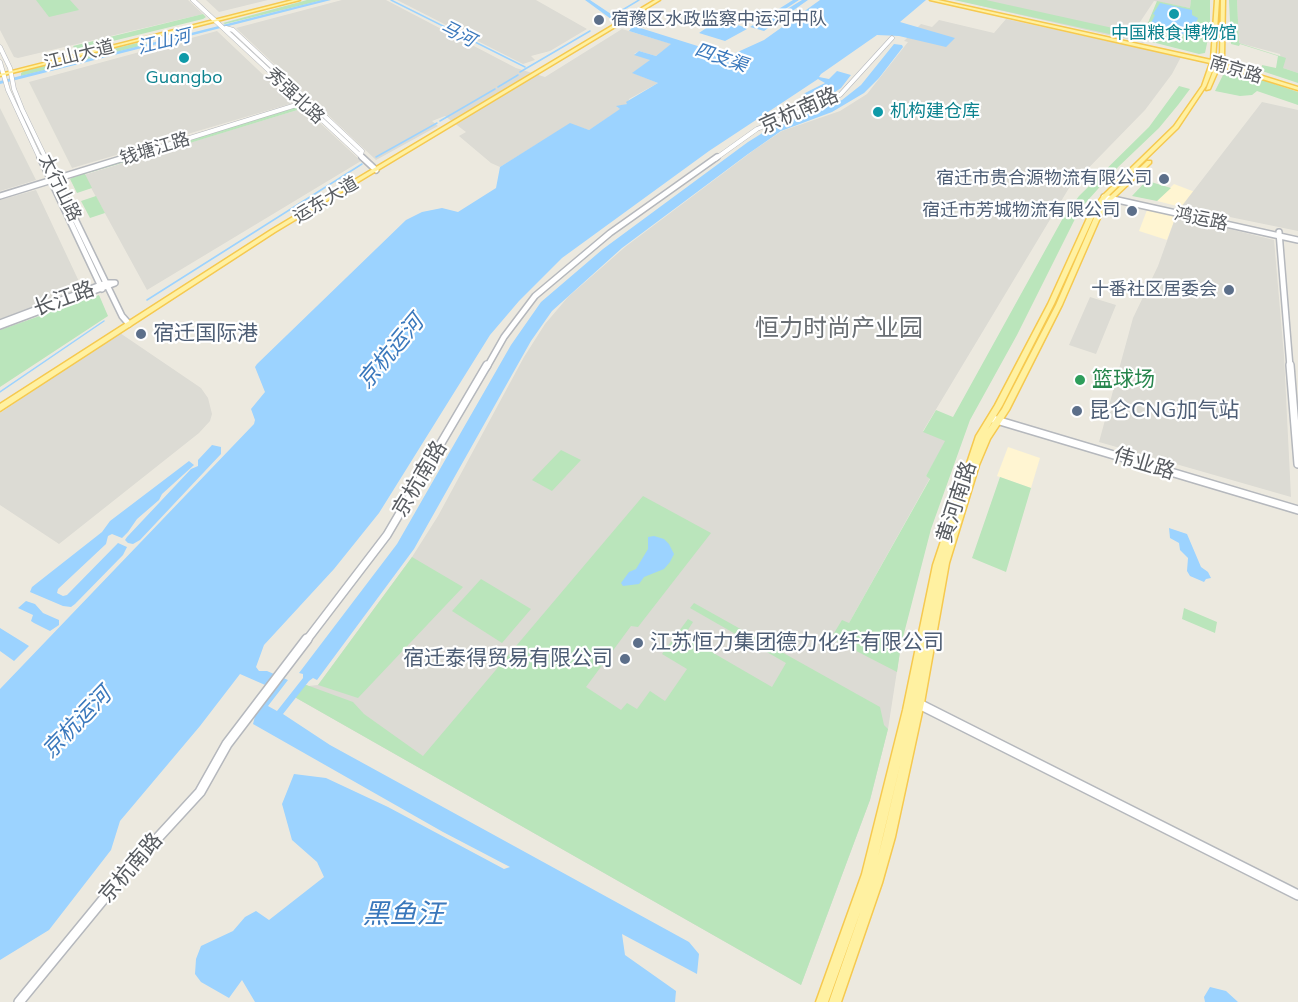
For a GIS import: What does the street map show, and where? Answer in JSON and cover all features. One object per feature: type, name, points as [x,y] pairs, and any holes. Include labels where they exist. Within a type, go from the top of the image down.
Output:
[{"type":"main road","name":"江山大道","points":[[221,24],[292,0]]},
{"type":"main road","name":"江山大道","points":[[3,74],[221,24],[298,0]]},
{"type":"main road","name":"运东大道","points":[[0,406],[273,231],[656,0]]},
{"type":"main road","points":[[932,0],[999,14]]},
{"type":"main road","points":[[942,0],[1215,63]]},
{"type":"main road","points":[[1215,63],[1217,0]]},
{"type":"main road","points":[[1215,63],[1223,0]]},
{"type":"main road","name":"南京路","points":[[999,14],[1215,63],[1298,88]]},
{"type":"main road","name":"黄河南路","points":[[835,1002],[876,883],[949,550],[975,465],[993,419],[1005,410],[1059,305],[1108,197],[1181,129],[1201,101],[1215,63]]},
{"type":"main road","name":"黄河南路","points":[[822,1002],[868,874],[915,701]]},
{"type":"street","name":"秀强北路","points":[[194,0],[376,169]]},
{"type":"street","name":"京杭南路","points":[[19,1002],[120,879],[200,792],[227,744],[387,535],[504,337],[535,296],[610,233],[757,129],[840,95],[892,38]]},
{"type":"street","name":"太行山路","points":[[0,47],[11,73],[10,84]]},
{"type":"street","name":"太行山路","points":[[0,62],[3,74],[10,84],[104,286],[127,323]]},
{"type":"street","name":"秀强北路","points":[[304,103],[376,169]]},
{"type":"street","name":"钱塘江路","points":[[0,196],[304,103]]},
{"type":"street","name":"鸿运路","points":[[1108,197],[1298,238]]},
{"type":"street","points":[[1279,234],[1298,464]]},
{"type":"street","name":"长江路","points":[[0,324],[104,286]]},
{"type":"street","name":"伟业路","points":[[993,419],[1298,510]]},
{"type":"street","points":[[915,701],[1298,895]]},
{"type":"shaded area","points":[[0,0],[188,0],[203,14],[18,58],[14,57],[0,30]]},
{"type":"shaded area","points":[[206,0],[268,0],[219,12]]},
{"type":"shaded area","points":[[342,0],[386,0],[516,68],[545,77],[622,29],[672,44],[656,56],[639,51],[634,54],[651,60],[633,73],[658,83],[629,99],[628,104],[617,107],[621,109],[589,130],[570,124],[500,167],[491,163],[459,136],[466,132],[445,116],[432,121],[438,126],[376,160],[236,28]]},
{"type":"shaded area","points":[[397,0],[536,0],[587,29],[550,51],[531,56],[535,60],[523,64]]},
{"type":"shaded area","points":[[982,0],[1191,0],[1190,8],[1154,1],[1136,28],[1146,42],[1143,43],[977,5]]},
{"type":"shaded area","points":[[1237,0],[1298,0],[1298,73],[1283,68],[1280,54],[1239,43]]},
{"type":"shaded area","points":[[1006,19],[1181,57],[1172,74],[1145,110],[1069,188],[923,431],[946,441],[926,476],[930,478],[849,623],[901,645],[888,729],[870,800],[801,985],[291,695],[301,683],[308,686],[318,685],[412,557],[438,516],[524,357],[545,324],[568,297],[625,247],[754,150],[782,131],[840,111],[867,94],[908,42],[904,41],[921,24],[932,27],[939,20],[994,33]]},
{"type":"shaded area","points":[[217,31],[293,103],[72,168],[29,82]]},
{"type":"shaded area","points":[[1262,102],[1298,110],[1298,231],[1181,207]]},
{"type":"shaded area","points":[[0,108],[36,180],[0,191]]},
{"type":"shaded area","points":[[304,108],[361,161],[147,290],[84,175]]},
{"type":"shaded area","points":[[1174,184],[1195,192],[1181,207],[1157,201]]},
{"type":"shaded area","points":[[36,190],[83,290],[0,319],[0,200]]},
{"type":"shaded area","points":[[1147,210],[1176,216],[1167,240],[1139,231]]},
{"type":"shaded area","points":[[1176,216],[1274,240],[1284,356],[1291,497],[1099,442],[1133,318],[1158,266]]},
{"type":"shaded area","points":[[1090,297],[1116,305],[1096,354],[1069,345]]},
{"type":"shaded area","points":[[120,333],[201,388],[208,398],[212,414],[210,421],[199,433],[59,544],[0,505],[0,413]]},
{"type":"shaded area","points":[[1008,447],[1040,458],[1031,488],[997,476]]},
{"type":"green space","points":[[36,0],[70,0],[79,10],[49,17]]},
{"type":"green space","points":[[307,0],[323,0],[223,23]]},
{"type":"green space","points":[[954,0],[986,0],[1140,34],[1146,42]]},
{"type":"green space","points":[[1191,0],[1210,0],[1210,29],[1205,53],[1199,54],[1152,42],[1145,30],[1157,1],[1190,8]]},
{"type":"green space","points":[[1229,0],[1237,0],[1239,43],[1286,58],[1283,68],[1298,73],[1298,83],[1262,71],[1262,65],[1276,68],[1278,56],[1240,44],[1239,46],[1231,44]]},
{"type":"green space","points":[[203,14],[206,17],[203,19],[76,50],[73,46]]},
{"type":"green space","points":[[141,42],[148,44],[21,76],[24,71]]},
{"type":"green space","points":[[1225,71],[1242,73],[1298,92],[1298,105],[1257,91],[1252,95],[1240,96],[1215,91]]},
{"type":"green space","points":[[1179,86],[1190,89],[1159,128],[1115,170],[1080,209],[1017,335],[970,420],[931,529],[901,645],[897,672],[831,638],[842,620],[849,623],[930,479],[926,476],[945,441],[923,432],[936,410],[953,417],[1063,218],[1079,196],[1149,127]]},
{"type":"green space","points":[[297,107],[304,108],[157,153],[160,149]]},
{"type":"green space","points":[[139,155],[142,157],[85,174],[92,188],[77,193],[70,179],[78,174]]},
{"type":"green space","points":[[1146,181],[1171,188],[1157,201],[1132,196]]},
{"type":"green space","points":[[96,196],[105,213],[90,218],[81,201]]},
{"type":"green space","points":[[99,295],[108,316],[0,387],[0,330]]},
{"type":"green space","points":[[561,450],[581,460],[552,491],[532,480]]},
{"type":"green space","points":[[1000,477],[1031,488],[1006,572],[972,558]]},
{"type":"green space","points":[[643,496],[711,533],[638,627],[631,626],[586,687],[621,710],[627,703],[637,709],[650,691],[665,701],[687,669],[662,654],[688,619],[693,622],[684,636],[772,687],[786,663],[690,608],[694,603],[880,707],[884,725],[888,729],[870,800],[801,985],[291,695],[301,683],[353,702],[364,714],[423,756]]},
{"type":"green space","points":[[412,557],[463,587],[358,698],[318,685]]},
{"type":"green space","points":[[481,579],[531,609],[502,643],[452,611]]},
{"type":"green space","points":[[1184,608],[1217,622],[1215,633],[1182,619]]},
{"type":"water","name":"江山河","points":[[322,0],[331,0],[0,84],[0,81]]},
{"type":"water","points":[[585,0],[590,0],[611,14],[617,14],[634,26],[731,55],[764,40],[820,0],[926,0],[900,22],[955,38],[946,47],[899,36],[877,35],[819,77],[829,79],[837,71],[851,75],[841,88],[829,96],[806,104],[798,101],[805,93],[825,83],[818,79],[709,151],[562,258],[519,301],[490,335],[379,513],[334,569],[264,645],[256,667],[259,671],[267,671],[288,680],[268,706],[277,711],[303,678],[303,674],[299,673],[397,544],[511,345],[541,302],[603,249],[748,142],[772,127],[842,100],[861,85],[894,44],[902,45],[903,47],[879,78],[864,93],[832,112],[781,131],[748,154],[622,248],[552,311],[531,341],[414,549],[317,680],[313,678],[309,681],[283,714],[330,745],[689,942],[699,954],[697,974],[622,934],[625,955],[676,991],[675,1002],[255,1002],[242,980],[229,998],[201,982],[195,974],[196,959],[201,946],[233,931],[245,917],[256,911],[269,920],[324,877],[317,862],[292,840],[282,804],[294,774],[326,778],[388,807],[504,869],[510,867],[443,832],[253,724],[257,708],[272,688],[240,674],[200,726],[120,821],[111,850],[49,930],[0,960],[0,689],[254,424],[251,409],[265,392],[255,367],[257,364],[406,220],[422,212],[442,208],[458,212],[496,188],[500,167],[570,123],[589,130],[620,109],[616,106],[627,104],[626,102],[658,83],[632,73],[650,60],[634,55],[639,51],[656,56],[671,44],[629,31],[632,27],[611,19]]},
{"type":"water","points":[[793,0],[799,0],[758,27],[802,0],[808,0],[764,31],[750,27]]},
{"type":"water","points":[[1160,3],[1192,10],[1192,15],[1198,18],[1194,27],[1195,34],[1190,36],[1156,27],[1151,23],[1155,15],[1153,14]]},
{"type":"water","points":[[718,20],[747,29],[725,41],[699,33]]},
{"type":"water","points":[[212,445],[221,447],[221,454],[140,540],[133,544],[128,543],[125,540],[127,537],[191,469],[198,466],[198,460]]},
{"type":"water","points":[[189,461],[194,465],[137,519],[122,538],[112,534],[108,536],[106,544],[58,589],[57,593],[67,595],[118,543],[127,547],[123,555],[75,604],[71,607],[63,606],[30,592],[32,587],[102,532],[110,521]]},
{"type":"water","points":[[1169,528],[1187,534],[1201,567],[1208,572],[1211,578],[1204,582],[1190,576],[1187,571],[1188,558],[1180,550],[1179,543],[1170,538]]},
{"type":"water","points":[[648,537],[664,539],[669,544],[674,554],[670,562],[664,569],[644,577],[639,584],[623,586],[621,583],[629,572],[636,569],[648,549]]},
{"type":"water","points":[[26,601],[35,604],[43,613],[59,620],[59,625],[50,631],[31,621],[33,615],[18,608]]},
{"type":"water","points":[[0,628],[29,646],[14,661],[0,651]]},
{"type":"water","points":[[1210,987],[1226,991],[1238,1002],[1205,1002],[1204,997]]},
{"type":"waterway","name":"马河","points":[[391,0],[525,67]]},
{"type":"waterway","points":[[614,15],[639,0]]},
{"type":"waterway","points":[[520,72],[590,31]]},
{"type":"waterway","points":[[498,87],[518,75]]},
{"type":"waterway","points":[[440,121],[495,89]]},
{"type":"waterway","points":[[376,157],[437,123]]},
{"type":"waterway","points":[[147,300],[362,164]]},
{"type":"waterway","points":[[0,392],[104,321]]},
{"type":"place","name":"中国粮食博物馆","points":[[1174,14]]},
{"type":"place","name":"宿豫区水政监察中运河中队","points":[[599,20]]},
{"type":"place","name":"Guangbo","points":[[184,58]]},
{"type":"place","name":"机构建仓库","points":[[878,112]]},
{"type":"place","name":"宿迁市贵合源物流有限公司","points":[[1164,179]]},
{"type":"place","name":"宿迁市芳城物流有限公司","points":[[1132,211]]},
{"type":"place","name":"十番社区居委会","points":[[1229,290]]},
{"type":"place","name":"宿迁国际港","points":[[141,334]]},
{"type":"place","name":"篮球场","points":[[1080,380]]},
{"type":"place","name":"昆仑CNG加气站","points":[[1077,411]]},
{"type":"place","name":"江苏恒力集团德力化纤有限公司","points":[[638,643]]},
{"type":"place","name":"宿迁泰得贸易有限公司","points":[[625,659]]},
{"type":"district","name":"恒力时尚产业园","points":[[839,329]]},
{"type":"water label","name":"四支渠","points":[[721,58]]},
{"type":"water label","name":"京杭运河","points":[[391,352]]},
{"type":"water label","name":"京杭运河","points":[[77,723]]},
{"type":"water label","name":"黑鱼汪","points":[[403,915]]}]
